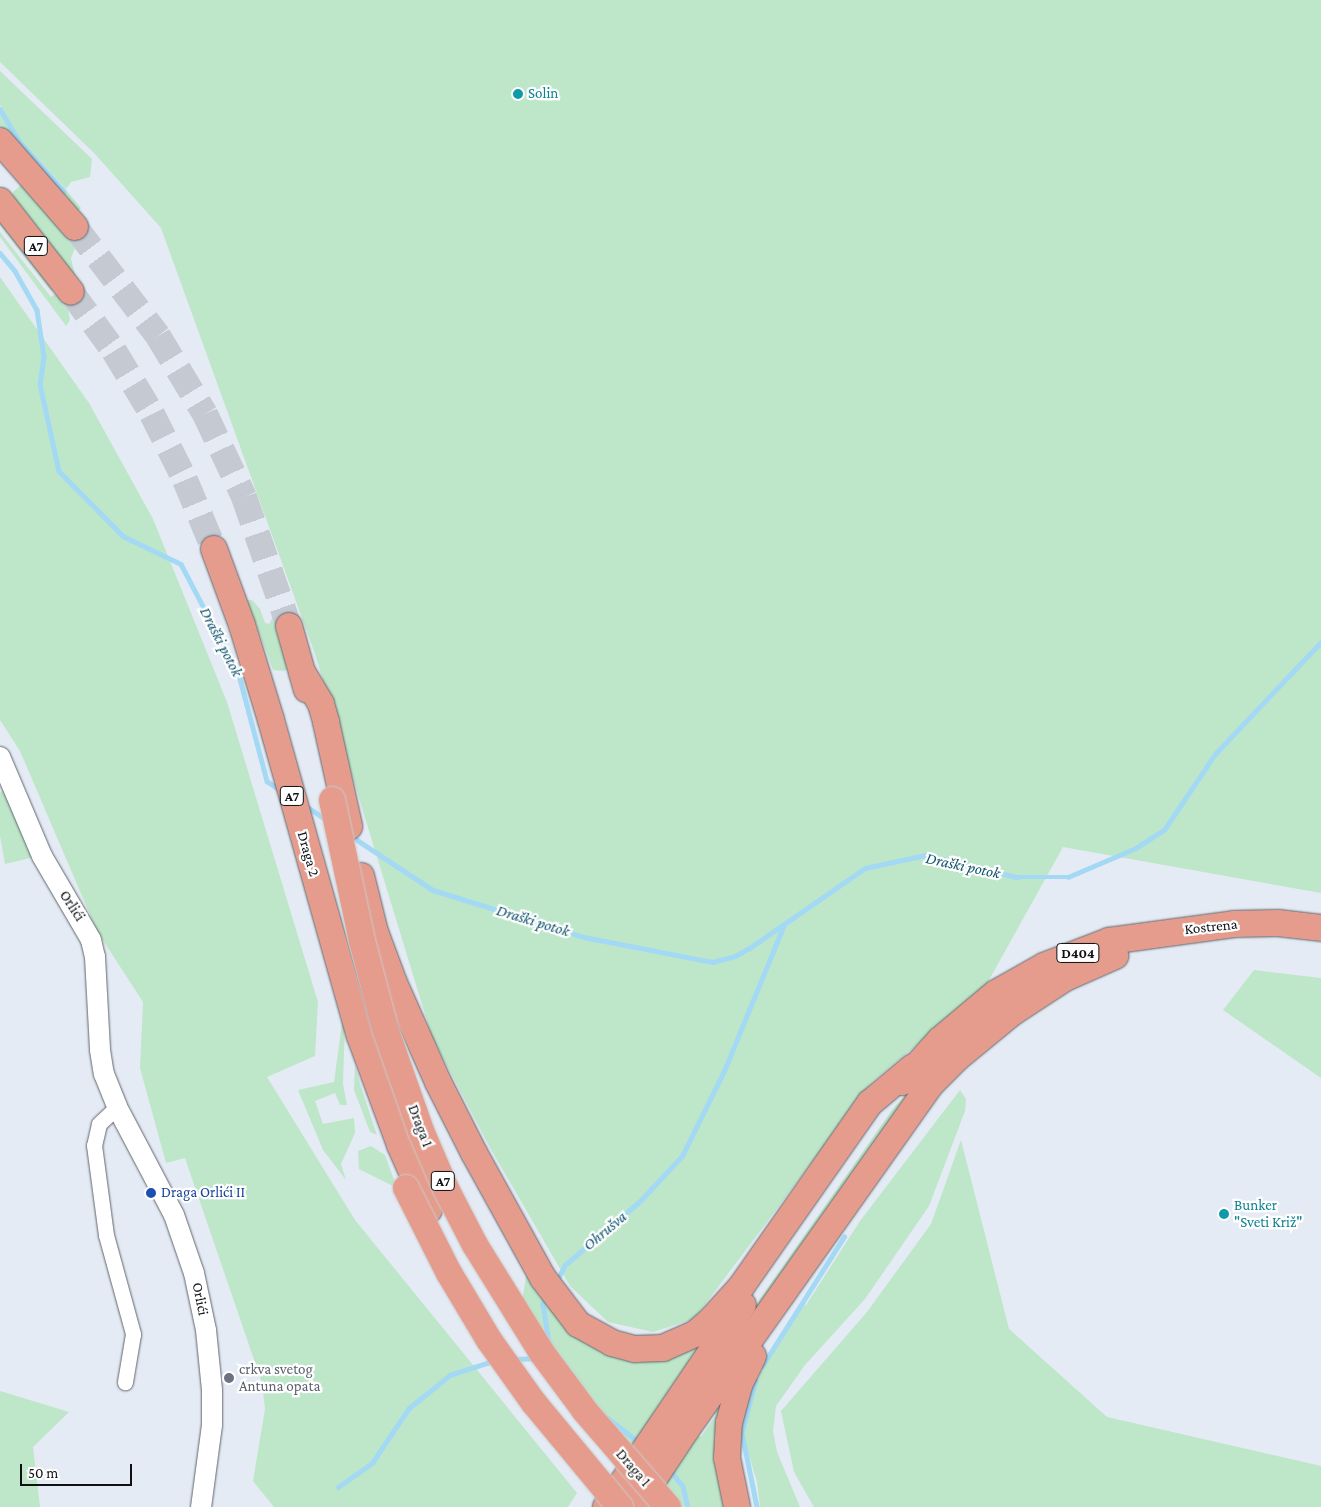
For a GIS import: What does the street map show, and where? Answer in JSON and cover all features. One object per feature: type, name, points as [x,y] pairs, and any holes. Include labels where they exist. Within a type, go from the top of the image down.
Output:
[{"type":"highway","points":[[0,141],[75,227]]},
{"type":"highway","name":"A7","points":[[0,201],[71,292]]},
{"type":"highway","name":"Draga 2","points":[[214,550],[230,591],[271,720],[361,1040],[365,1081],[375,1118],[411,1185]]},
{"type":"highway","name":"A7","points":[[289,626],[337,798]]},
{"type":"highway","points":[[337,798],[382,955],[442,1091],[543,1278],[578,1324],[602,1339],[623,1346],[652,1349],[676,1344],[694,1334],[720,1312],[870,1103],[922,1075]]},
{"type":"highway","name":"Draga 1","points":[[337,798],[383,1019],[421,1130],[446,1189],[484,1261],[542,1354],[591,1419],[668,1507]]},
{"type":"highway","name":"Kostrena","points":[[922,1075],[996,993],[1044,966],[1109,941],[1168,932],[1253,923],[1321,928]]},
{"type":"highway","name":"Kostrena","points":[[922,1075],[957,1058],[1013,1012],[1065,978],[1168,932]]},
{"type":"highway","points":[[635,1507],[676,1424],[859,1137],[922,1075]]},
{"type":"highway","points":[[737,1507],[731,1486],[727,1443],[732,1408],[747,1367],[918,1117],[922,1075]]},
{"type":"highway","points":[[411,1185],[449,1272],[489,1340],[534,1403],[620,1507]]},
{"type":"highway","name":"Draga 1","points":[[411,1185],[500,1335],[551,1407],[635,1507]]},
{"type":"highway","points":[[606,1507],[676,1424]]},
{"type":"street","name":"Orlići","points":[[2,769],[42,856],[91,940],[97,979],[100,1050],[104,1074],[117,1107],[180,1228],[200,1298],[212,1406],[201,1507]]},
{"type":"street","points":[[117,1107],[99,1124],[94,1150],[106,1235],[133,1334],[125,1382]]},
{"type":"green space","points":[[0,0],[1321,0],[1321,893],[1063,847],[984,989],[872,1082],[694,1319],[653,1332],[608,1322],[570,1286],[489,1146],[432,1037],[315,654],[161,228],[95,154],[0,62]]},
{"type":"green space","points":[[0,71],[92,159],[90,177],[71,182],[66,189],[20,139],[0,105]]},
{"type":"green space","points":[[0,111],[17,141],[63,194],[67,191],[81,208],[77,212],[0,126]]},
{"type":"green space","points":[[22,184],[75,248],[71,258],[75,275],[72,276],[12,199],[13,192]]},
{"type":"green space","points":[[0,218],[55,288],[51,291],[0,225]]},
{"type":"green space","points":[[0,232],[51,297],[55,294],[68,310],[70,320],[66,326],[0,237]]},
{"type":"green space","points":[[0,277],[89,403],[153,519],[227,702],[318,1002],[315,1056],[267,1077],[355,1220],[577,1493],[568,1507],[274,1507],[253,1481],[265,1409],[262,1383],[185,1158],[166,1163],[140,1068],[143,1002],[97,931],[20,751],[0,720]]},
{"type":"green space","points":[[247,600],[252,600],[260,609],[265,623],[269,624],[273,617],[290,667],[284,671],[273,670]]},
{"type":"green space","points":[[3,790],[8,791],[34,857],[5,864],[0,836],[0,793]]},
{"type":"green space","points":[[1254,970],[1321,978],[1321,1078],[1223,1010]]},
{"type":"green space","points":[[342,1023],[345,1023],[343,1084],[347,1105],[340,1105],[335,1093],[315,1101],[323,1124],[354,1118],[355,1133],[341,1164],[346,1180],[323,1150],[298,1090],[334,1082]]},
{"type":"green space","points":[[944,1050],[870,1147],[686,1415],[681,1412],[892,1110]]},
{"type":"green space","points":[[355,1065],[377,1135],[370,1132],[354,1090]]},
{"type":"green space","points":[[960,1090],[966,1099],[965,1111],[929,1206],[865,1299],[805,1365],[776,1406],[773,1431],[777,1452],[800,1507],[760,1507],[757,1482],[744,1439],[748,1409],[760,1374],[803,1304],[806,1305],[860,1221]]},
{"type":"green space","points":[[961,1140],[1009,1329],[1107,1417],[1321,1466],[1321,1507],[814,1507],[794,1472],[781,1411],[867,1312],[931,1224]]},
{"type":"green space","points":[[371,1146],[385,1155],[397,1188],[359,1169],[358,1151]]},
{"type":"green space","points":[[527,1271],[576,1334],[708,1340],[658,1408],[701,1437],[716,1415],[712,1412],[723,1395],[731,1507],[591,1507],[631,1447],[556,1353],[522,1302]]},
{"type":"green space","points":[[0,1391],[69,1412],[33,1447],[40,1507],[0,1507]]},
{"type":"waterway","points":[[0,109],[19,141],[64,191]]},
{"type":"waterway","name":"Draški potok","points":[[0,253],[15,271],[37,310],[44,357],[40,384],[59,471],[123,536],[181,564],[239,675],[267,781],[279,789]]},
{"type":"waterway","name":"Draški potok","points":[[351,836],[433,890],[584,937],[713,962],[735,956],[751,947],[865,868],[926,855],[1017,877],[1068,877],[1136,848],[1164,830],[1215,754],[1321,642]]},
{"type":"waterway","name":"Draški potok","points":[[305,805],[325,819]]},
{"type":"waterway","name":"Ohrušva","points":[[557,1280],[565,1265],[639,1202],[682,1156],[724,1071],[783,927]]},
{"type":"waterway","points":[[762,1366],[844,1237]]},
{"type":"waterway","name":"Ohrušva","points":[[546,1297],[543,1304],[549,1343]]},
{"type":"waterway","points":[[513,1359],[536,1358]]},
{"type":"waterway","points":[[338,1487],[372,1463],[409,1408],[450,1375],[493,1361]]},
{"type":"waterway","points":[[756,1380],[742,1433],[757,1507]]},
{"type":"waterway","name":"Ohrušva","points":[[608,1418],[639,1442]]},
{"type":"waterway","name":"Ohrušva","points":[[669,1469],[683,1486],[688,1507]]},
{"type":"tunnel","points":[[75,227],[158,336],[205,414],[244,497],[289,626]]},
{"type":"tunnel","points":[[71,292],[114,351],[152,414],[185,480],[214,549]]},
{"type":"place","name":"Solin","points":[[518,94]]},
{"type":"place","name":"Draga Orlići II","points":[[151,1193]]},
{"type":"place","name":"Bunker \"Sveti Križ\"","points":[[1224,1214]]},
{"type":"place","name":"crkva svetog Antuna opata","points":[[229,1378]]}]
